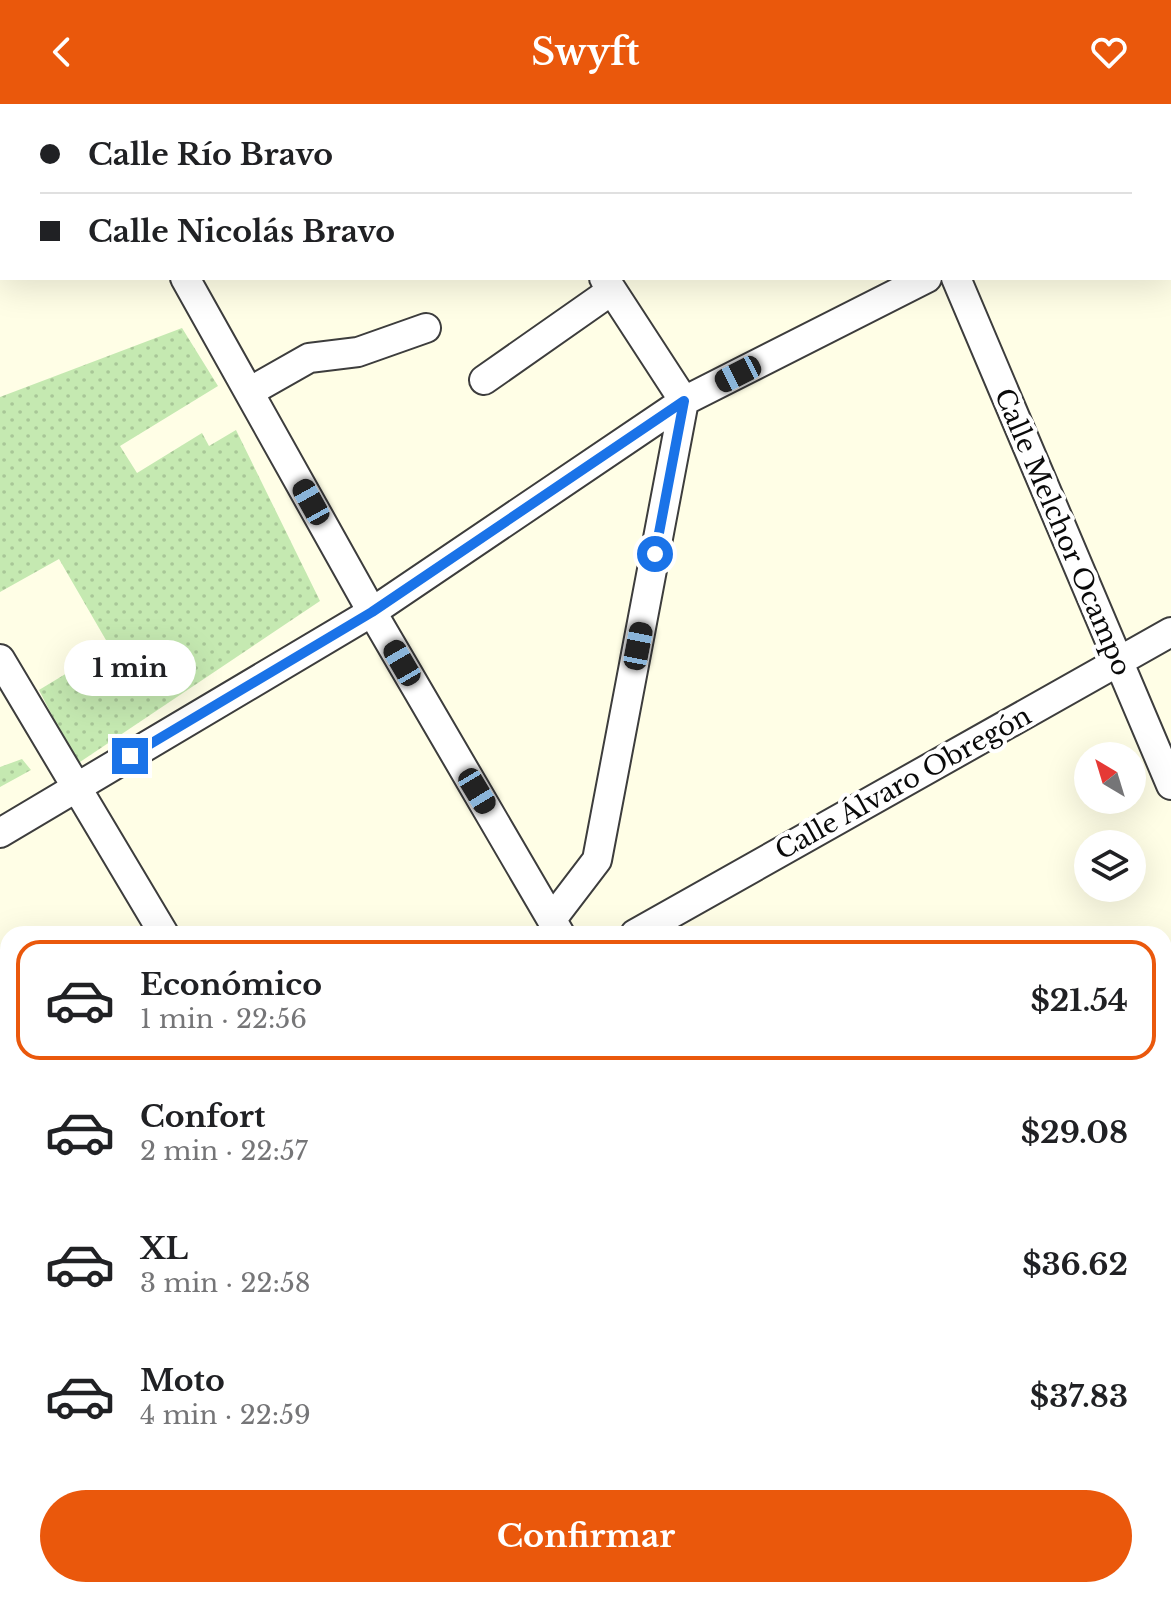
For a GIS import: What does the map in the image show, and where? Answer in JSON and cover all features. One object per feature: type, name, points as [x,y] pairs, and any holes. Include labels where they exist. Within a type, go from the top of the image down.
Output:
[{"type":"street","points":[[186,280],[372,612],[556,926],[597,860],[684,401],[608,284],[484,380]]},
{"type":"street","points":[[0,833],[372,612],[684,401],[923,280]]},
{"type":"street","name":"Calle Melchor Ocampo","points":[[957,280],[1171,785]]},
{"type":"street","points":[[249,392],[309,358],[358,352],[426,328]]},
{"type":"street","name":"Calle Álvaro Obregón","points":[[649,926],[1171,632]]},
{"type":"street","points":[[0,659],[159,926]]},
{"type":"green space","points":[[182,328],[218,386],[120,446],[137,473],[202,433],[209,446],[236,430],[320,601],[77,764],[39,690],[110,647],[59,559],[0,592],[0,397]]},
{"type":"green space","points":[[22,759],[31,770],[0,787],[0,767]]},
{"type":"route","points":[[130,756],[372,612],[684,401],[655,554]]}]
